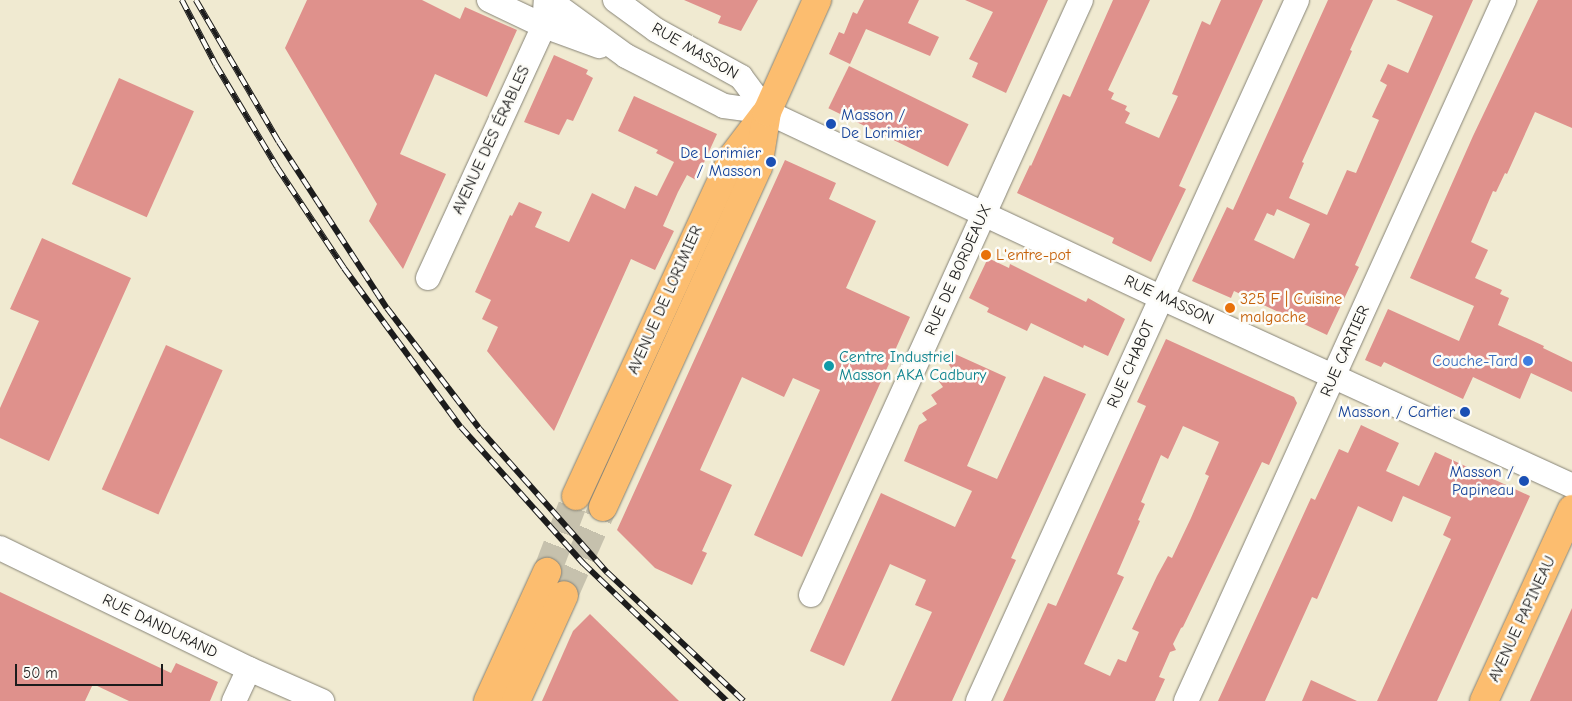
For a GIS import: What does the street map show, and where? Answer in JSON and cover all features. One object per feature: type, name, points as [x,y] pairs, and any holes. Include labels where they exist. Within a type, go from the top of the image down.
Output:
[{"type":"main road","name":"AVENUE DE LORIMIER","points":[[576,496],[733,156],[766,112],[817,0]]},
{"type":"main road","name":"AVENUE DE LORIMIER","points":[[603,507],[758,167],[766,112]]},
{"type":"main road","name":"AVENUE PAPINEAU","points":[[1484,701],[1572,509]]},
{"type":"main road","points":[[488,701],[547,572]]},
{"type":"main road","points":[[516,701],[564,595]]},
{"type":"street","name":"RUE MASSON","points":[[490,0],[544,26],[626,56],[724,106],[766,112],[1572,486]]},
{"type":"street","name":"RUE MASSON","points":[[548,0],[626,56]]},
{"type":"street","name":"AVENUE DES ÉRABLES","points":[[428,278],[544,26],[548,0]]},
{"type":"street","name":"RUE MASSON","points":[[615,0],[656,30],[741,77],[766,112]]},
{"type":"street","name":"RUE DE BORDEAUX","points":[[812,595],[1081,0]]},
{"type":"street","name":"RUE CHABOT","points":[[978,701],[1115,401],[1160,296],[1297,0]]},
{"type":"street","name":"RUE CARTIER","points":[[1186,701],[1504,0]]},
{"type":"street","name":"RUE DANDURAND","points":[[0,548],[249,669],[322,701]]},
{"type":"street","points":[[234,701],[249,669]]},
{"type":"building","points":[[307,0],[422,0],[460,19],[465,7],[517,30],[487,97],[435,74],[400,154],[446,174],[403,269],[369,221],[377,204],[285,48]]},
{"type":"building","points":[[684,0],[758,0],[741,31],[718,23],[721,16]]},
{"type":"building","points":[[864,0],[919,0],[908,23],[939,37],[930,56],[866,29],[850,64],[829,54],[839,32],[844,34],[853,12],[857,14]]},
{"type":"building","points":[[965,0],[1048,0],[1006,93],[972,77],[978,63],[969,59],[993,12]]},
{"type":"building","points":[[1113,0],[1150,0],[1108,90],[1114,93],[1111,99],[1127,106],[1125,110],[1130,113],[1125,123],[1159,138],[1178,96],[1172,94],[1202,21],[1210,25],[1221,0],[1263,0],[1179,186],[1186,189],[1151,262],[1112,243],[1114,238],[1017,193],[1063,94],[1070,97]]},
{"type":"building","points":[[1328,0],[1373,0],[1302,162],[1304,163],[1289,198],[1327,215],[1347,170],[1356,173],[1379,120],[1372,117],[1387,85],[1380,81],[1388,64],[1408,73],[1433,16],[1396,0],[1473,0],[1355,265],[1359,267],[1327,335],[1234,291],[1231,298],[1192,281],[1227,207],[1233,210]],"holes":[[[1277,209],[1310,224],[1294,259],[1254,240],[1267,213],[1274,216]]]},
{"type":"building","points":[[1538,0],[1572,0],[1572,128],[1535,112],[1507,174],[1505,173],[1496,192],[1493,191],[1471,242],[1488,250],[1475,278],[1502,290],[1500,294],[1509,298],[1498,325],[1544,346],[1543,348],[1572,362],[1572,392],[1531,373],[1520,399],[1473,377],[1463,399],[1384,362],[1381,367],[1365,360],[1388,309],[1459,341],[1474,306],[1410,278],[1473,136]]},
{"type":"building","points":[[554,55],[588,70],[586,74],[593,78],[573,121],[567,119],[559,135],[524,122]]},
{"type":"building","points":[[849,66],[969,124],[948,167],[828,108]]},
{"type":"building","points":[[119,78],[194,111],[147,217],[72,184]]},
{"type":"building","points":[[634,96],[717,134],[696,180],[687,175],[678,192],[663,226],[674,231],[655,270],[631,259],[554,431],[487,351],[498,327],[482,319],[491,300],[475,292],[510,215],[512,216],[519,202],[542,212],[535,227],[569,242],[592,193],[625,209],[635,186],[657,196],[674,162],[656,153],[658,150],[618,131]]},
{"type":"building","name":"Centre Industriel Masson AKA Cadbury","points":[[785,160],[836,183],[829,199],[876,221],[846,288],[910,317],[802,557],[754,535],[820,390],[793,378],[784,397],[742,377],[700,470],[732,485],[702,551],[707,553],[692,585],[655,568],[617,530]]},
{"type":"building","points":[[42,238],[131,278],[49,461],[0,438],[0,408],[39,321],[10,309]]},
{"type":"building","points":[[988,258],[1009,268],[1010,264],[1086,302],[1088,298],[1125,319],[1108,356],[1084,345],[1083,348],[1031,323],[1027,331],[987,312],[989,308],[969,298]]},
{"type":"building","points":[[1166,339],[1294,397],[1297,403],[1269,465],[1262,462],[1183,627],[1173,644],[1176,650],[1170,652],[1159,677],[1165,679],[1155,701],[1003,701],[1048,603],[1056,606],[1146,406],[1137,402]],"holes":[[[1183,426],[1219,442],[1205,474],[1209,476],[1191,518],[1172,558],[1168,556],[1157,576],[1132,629],[1139,632],[1126,662],[1118,659],[1110,676],[1084,664],[1124,577],[1117,574],[1140,521],[1138,520],[1145,504],[1141,502],[1161,455],[1168,459]]]},
{"type":"building","points":[[166,345],[223,370],[158,515],[102,489]]},
{"type":"building","points":[[955,354],[1006,377],[967,466],[997,479],[1044,376],[1086,394],[1011,558],[1016,560],[952,701],[891,701],[932,612],[915,605],[926,580],[890,564],[844,666],[810,651],[881,493],[955,527],[972,491],[904,461],[919,425],[927,420],[922,413],[937,404],[931,395],[943,387],[938,380],[952,369],[946,361]]},
{"type":"building","points":[[1361,425],[1399,443],[1386,471],[1419,486],[1435,452],[1530,496],[1437,701],[1377,701],[1451,539],[1443,535],[1451,517],[1403,496],[1392,522],[1358,506],[1317,599],[1312,597],[1265,701],[1218,701],[1311,498],[1315,500],[1339,449],[1348,453]]},
{"type":"building","points":[[0,592],[171,673],[176,663],[218,682],[210,701],[129,701],[93,684],[85,701],[0,701]]},
{"type":"building","points":[[1572,608],[1572,701],[1530,701]]},
{"type":"building","points":[[590,614],[679,701],[542,701],[573,631]]},
{"type":"building","points":[[1311,680],[1357,701],[1302,701]]},
{"type":"tunnel","points":[[547,572],[576,496]]},
{"type":"tunnel","points":[[564,595],[603,507]]},
{"type":"railway","points":[[182,0],[216,65],[277,167],[344,268],[461,427],[583,563],[727,701]]},
{"type":"railway","points":[[196,0],[279,142],[387,308],[479,428],[607,572],[744,701]]},
{"type":"place","name":"Masson / De Lorimier","points":[[831,124]]},
{"type":"place","name":"De Lorimier / Masson","points":[[771,162]]},
{"type":"place","name":"L'entre-pot","points":[[986,255]]},
{"type":"place","name":"325 F | Cuisine malgache","points":[[1230,308]]},
{"type":"place","name":"Couche-Tard","points":[[1528,361]]},
{"type":"place","name":"Centre Industriel Masson AKA Cadbury","points":[[829,366]]},
{"type":"place","name":"Masson / Cartier","points":[[1465,412]]},
{"type":"place","name":"Masson / Papineau","points":[[1524,481]]}]
